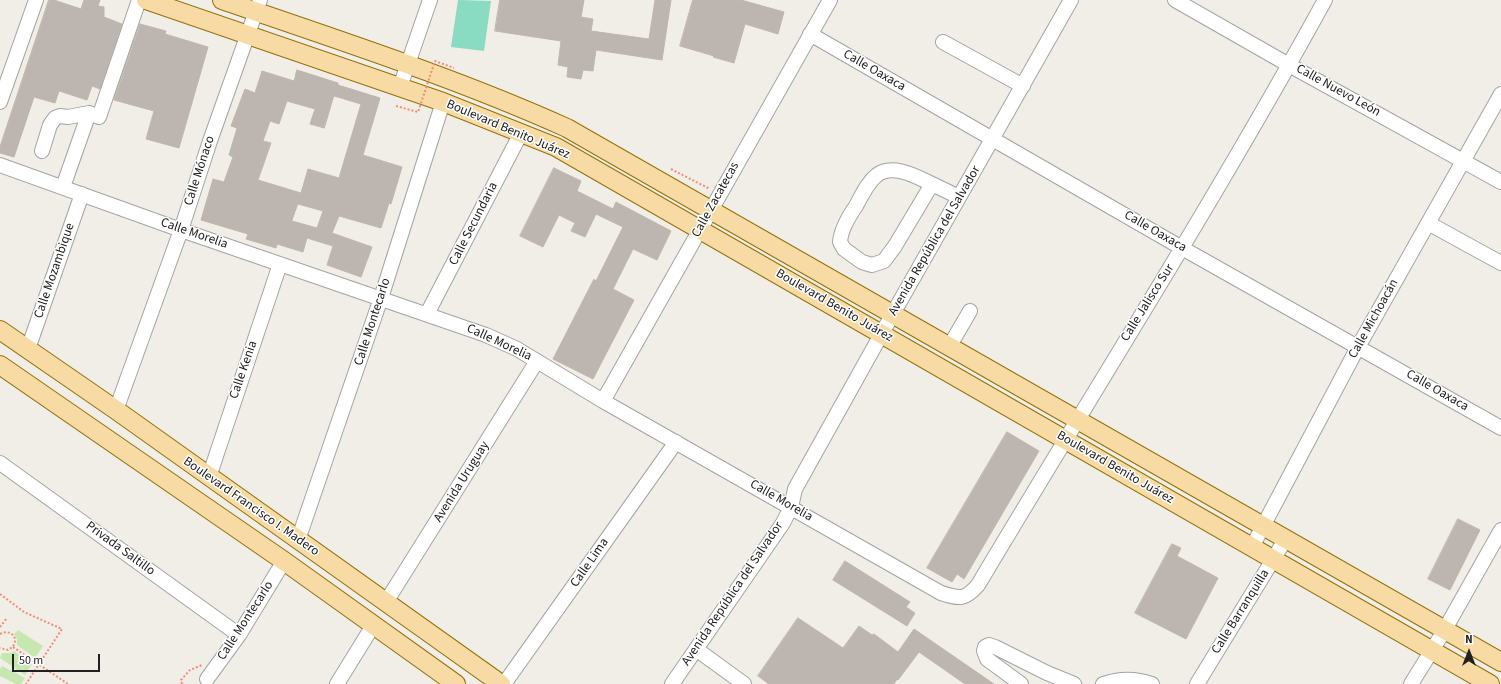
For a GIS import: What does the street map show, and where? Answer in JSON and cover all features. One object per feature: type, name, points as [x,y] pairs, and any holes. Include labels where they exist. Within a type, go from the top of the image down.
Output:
[{"type":"main road","name":"Boulevard Benito Juárez","points":[[146,0],[443,102],[556,147],[882,333],[1490,684]]},
{"type":"main road","name":"Boulevard Benito Juárez","points":[[222,0],[258,6],[522,108],[567,128],[1262,527],[1501,662]]},
{"type":"main road","name":"Boulevard Francisco I. Madero","points":[[0,330],[116,410],[501,684]]},
{"type":"main road","name":"Boulevard Francisco I. Madero","points":[[0,365],[284,561],[456,684]]},
{"type":"street","points":[[0,102],[36,0]]},
{"type":"street","points":[[42,152],[50,125],[55,118],[60,116],[68,117],[89,113],[99,117],[139,0]]},
{"type":"street","points":[[400,87],[409,65],[430,0]]},
{"type":"street","name":"Calle Zacatecas","points":[[603,401],[830,0]]},
{"type":"street","name":"Avenida República del Salvador","points":[[672,684],[771,541],[791,507],[795,490],[882,333],[1071,0]]},
{"type":"street","name":"Calle Nuevo León","points":[[1175,0],[1501,182]]},
{"type":"street","name":"Calle Jalisco Sur","points":[[962,597],[970,594],[978,585],[1076,420],[1182,248],[1289,65],[1325,0]]},
{"type":"street","name":"Calle Mónaco","points":[[116,410],[181,230],[210,141],[258,6]]},
{"type":"street","name":"Calle Oaxaca","points":[[810,34],[1182,248],[1501,428]]},
{"type":"street","points":[[943,42],[1023,86]]},
{"type":"street","name":"Calle Michoacán","points":[[1252,547],[1358,347],[1501,94]]},
{"type":"street","name":"Calle Montecarlo","points":[[298,540],[381,298],[443,102]]},
{"type":"street","points":[[63,187],[89,113]]},
{"type":"street","name":"Calle Secundaria","points":[[427,314],[521,133]]},
{"type":"street","name":"Calle Morelia","points":[[0,165],[181,230],[486,335],[517,349],[603,401],[942,593],[954,597],[962,597]]},
{"type":"street","points":[[932,184],[884,262],[872,265],[862,262],[844,249],[840,242],[844,228],[868,185],[877,175],[889,171],[909,174],[932,184],[959,197]]},
{"type":"street","name":"Calle Mozambique","points":[[28,349],[82,194]]},
{"type":"street","points":[[1428,223],[1501,263]]},
{"type":"street","name":"Calle Kenia","points":[[209,477],[280,264]]},
{"type":"street","points":[[949,347],[970,311]]},
{"type":"street","name":"Avenida Uruguay","points":[[386,602],[537,361]]},
{"type":"street","name":"Calle Lima","points":[[504,684],[676,442]]},
{"type":"street","name":"Privada Saltillo","points":[[0,463],[239,635]]},
{"type":"street","points":[[1411,684],[1444,631],[1501,530]]},
{"type":"street","name":"Calle Barranquilla","points":[[1197,684],[1285,540]]},
{"type":"street","name":"Calle Montecarlo","points":[[210,675],[239,635],[284,561]]},
{"type":"street","points":[[337,684],[374,624]]},
{"type":"street","points":[[1021,684],[987,659],[984,651],[985,647],[989,645],[995,647],[1047,674],[1074,684]]},
{"type":"street","points":[[696,649],[744,684]]},
{"type":"street","points":[[1103,684],[1114,680],[1128,679],[1140,680],[1152,684]]},
{"type":"path","points":[[396,106],[418,112],[435,61],[454,68]]},
{"type":"path","points":[[0,594],[24,612],[62,629],[26,684]]},
{"type":"path","points":[[0,627],[7,618]]},
{"type":"path","points":[[0,634],[7,632],[12,634],[15,639],[13,646],[8,650],[0,648]]},
{"type":"path","points":[[13,646],[68,684]]},
{"type":"path","points":[[182,684],[181,680],[190,670],[201,664],[210,675]]},
{"type":"green space","points":[[458,0],[491,1],[484,51],[451,47]]},
{"type":"green space","points":[[18,630],[43,646],[35,658],[17,645],[17,639],[14,634]]},
{"type":"green space","points":[[14,651],[32,664],[25,675],[0,658],[2,653],[11,653]]},
{"type":"green space","points":[[2,666],[25,678],[21,684],[16,684],[0,676],[0,669]]},
{"type":"building","points":[[49,0],[54,0],[81,9],[84,0],[100,0],[98,6],[104,7],[104,17],[122,24],[100,89],[92,86],[87,100],[59,91],[55,103],[34,97],[14,157],[0,153],[0,147]]},
{"type":"building","points":[[500,0],[584,0],[581,17],[593,19],[591,31],[649,39],[655,0],[671,0],[662,60],[596,50],[593,71],[583,70],[581,79],[567,77],[568,67],[558,65],[561,41],[495,31]]},
{"type":"building","points":[[693,0],[741,0],[784,12],[778,34],[745,24],[734,63],[680,46]]},
{"type":"building","points":[[140,24],[166,31],[165,34],[208,47],[179,148],[146,139],[154,111],[114,100]]},
{"type":"building","points":[[297,70],[380,98],[363,155],[402,167],[391,204],[389,203],[381,228],[339,216],[332,233],[372,247],[361,277],[327,265],[333,246],[307,238],[303,252],[277,244],[276,248],[246,239],[248,234],[201,220],[213,179],[224,182],[233,157],[229,155],[237,128],[231,126],[245,89],[255,93],[262,71],[294,81]],"holes":[[[334,96],[361,104],[339,178],[308,169],[301,193],[258,180],[271,143],[263,141],[270,121],[279,124],[287,101],[315,109],[310,124],[324,128]],[[298,204],[323,211],[317,228],[292,221]]]},
{"type":"building","points":[[554,168],[581,181],[577,191],[613,209],[616,202],[671,231],[657,260],[633,249],[613,289],[634,300],[593,379],[553,359],[594,279],[596,281],[623,227],[596,214],[585,237],[571,231],[575,223],[559,215],[543,247],[520,236]]},
{"type":"building","points":[[1007,432],[1039,451],[964,579],[957,574],[952,582],[927,568]]},
{"type":"building","points":[[1458,519],[1480,530],[1450,590],[1428,579]]},
{"type":"building","points":[[1172,544],[1181,548],[1177,556],[1218,578],[1186,639],[1135,613]]},
{"type":"building","points":[[845,561],[910,602],[906,607],[915,613],[907,626],[833,580]]},
{"type":"building","points":[[798,618],[843,648],[859,626],[872,635],[874,634],[898,652],[914,629],[994,684],[965,684],[919,652],[894,684],[769,684],[758,676]]}]
